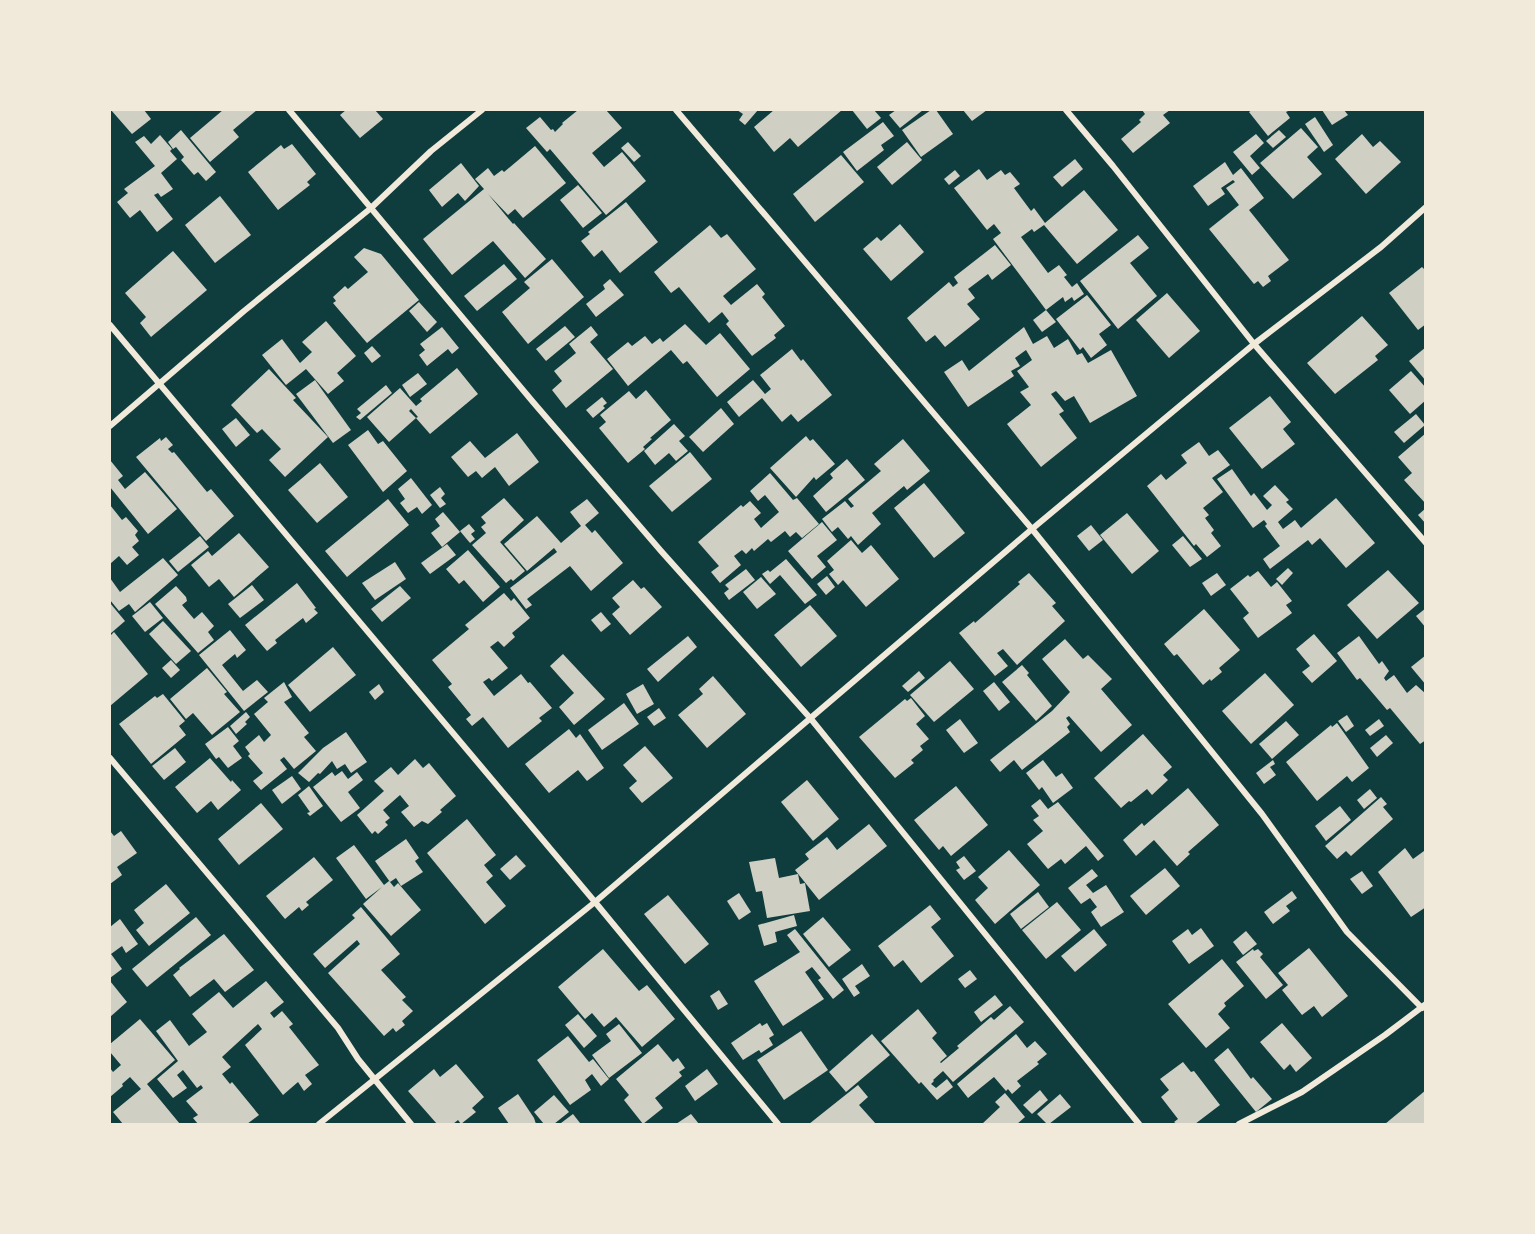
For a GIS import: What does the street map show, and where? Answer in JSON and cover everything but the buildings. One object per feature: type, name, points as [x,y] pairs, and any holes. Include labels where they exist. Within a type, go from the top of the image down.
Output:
[{"type":"street","points":[[289,110],[540,411],[811,719],[1139,1125]]},
{"type":"street","points":[[110,426],[244,310],[371,208],[431,151],[482,110]]},
{"type":"street","points":[[676,110],[1032,529],[1262,814],[1347,932],[1424,1006],[1302,1092],[1239,1125]]},
{"type":"street","points":[[1066,110],[1254,344],[1425,543]]},
{"type":"street","points":[[320,1125],[595,902],[1032,529],[1254,344],[1381,247],[1425,207]]},
{"type":"street","points":[[110,325],[595,902],[778,1125]]},
{"type":"street","points":[[110,758],[338,1029],[358,1059],[411,1125]]}]
